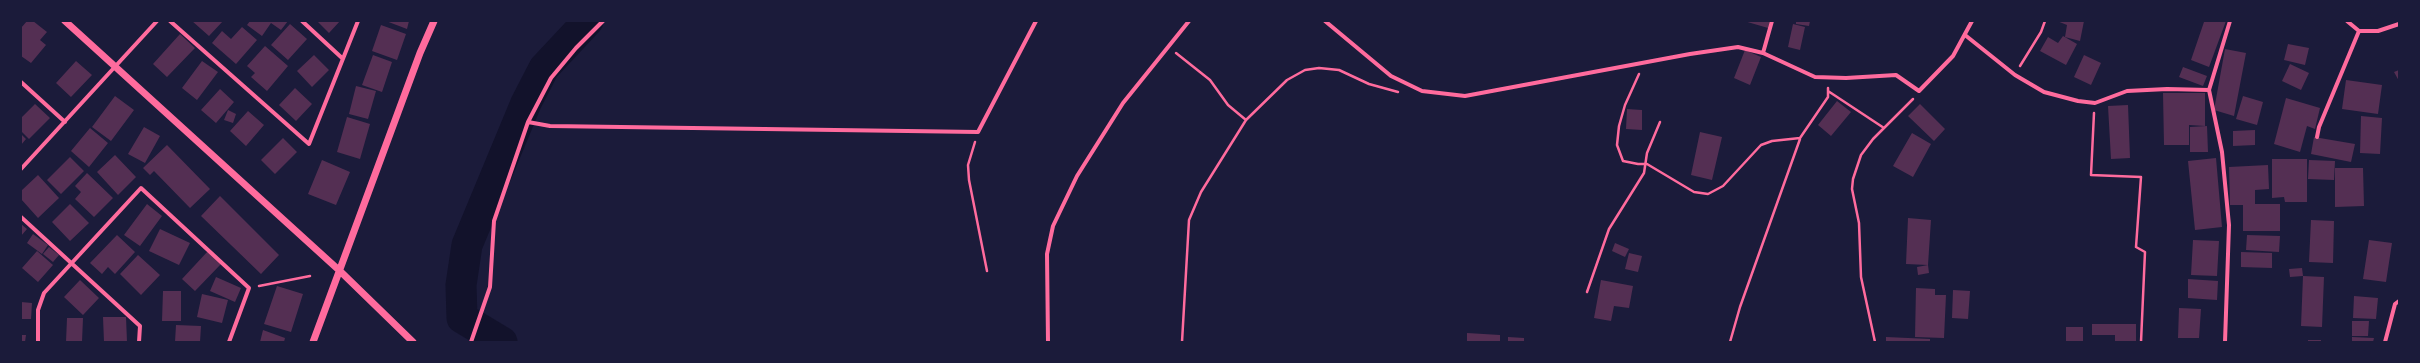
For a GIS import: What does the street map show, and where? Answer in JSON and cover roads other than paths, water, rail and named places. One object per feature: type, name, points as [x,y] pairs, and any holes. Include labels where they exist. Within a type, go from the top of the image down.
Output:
[{"type":"street","points":[[65,21],[114,68],[341,272],[413,342]]},
{"type":"street","points":[[21,170],[157,21]]},
{"type":"street","points":[[170,21],[308,144],[358,21]]},
{"type":"street","points":[[302,21],[342,58]]},
{"type":"street","points":[[313,342],[341,272],[420,53],[434,21]]},
{"type":"street","points":[[471,342],[490,287],[494,221],[528,122],[551,78],[576,48],[603,21]]},
{"type":"street","points":[[528,122],[550,126],[978,132],[1036,21]]},
{"type":"street","points":[[1048,342],[1047,254],[1053,226],[1077,176],[1123,103],[1189,21]]},
{"type":"street","points":[[1326,21],[1390,76],[1422,91],[1465,96],[1738,47],[1762,53],[1815,77],[1827,78],[1896,74],[1919,91],[1953,56],[1972,21]]},
{"type":"street","points":[[1762,53],[1772,21]]},
{"type":"street","points":[[2225,342],[2229,225],[2222,152],[2209,90],[2230,21]]},
{"type":"street","points":[[2347,21],[2358,31],[2378,31],[2399,24]]},
{"type":"street","points":[[2317,137],[2318,127],[2358,31]]},
{"type":"street","points":[[1965,35],[2015,75],[2044,92],[2095,103],[2127,91],[2167,89],[2209,90]]},
{"type":"street","points":[[21,82],[65,122]]},
{"type":"street","points":[[38,342],[38,310],[44,293],[141,188],[249,288],[229,342]]},
{"type":"street","points":[[21,217],[140,326],[139,342]]},
{"type":"street","points":[[2385,342],[2395,304],[2399,301]]},
{"type":"waterway","points":[[502,342],[462,318],[461,285],[467,245],[526,103],[544,68],[588,21]]}]
